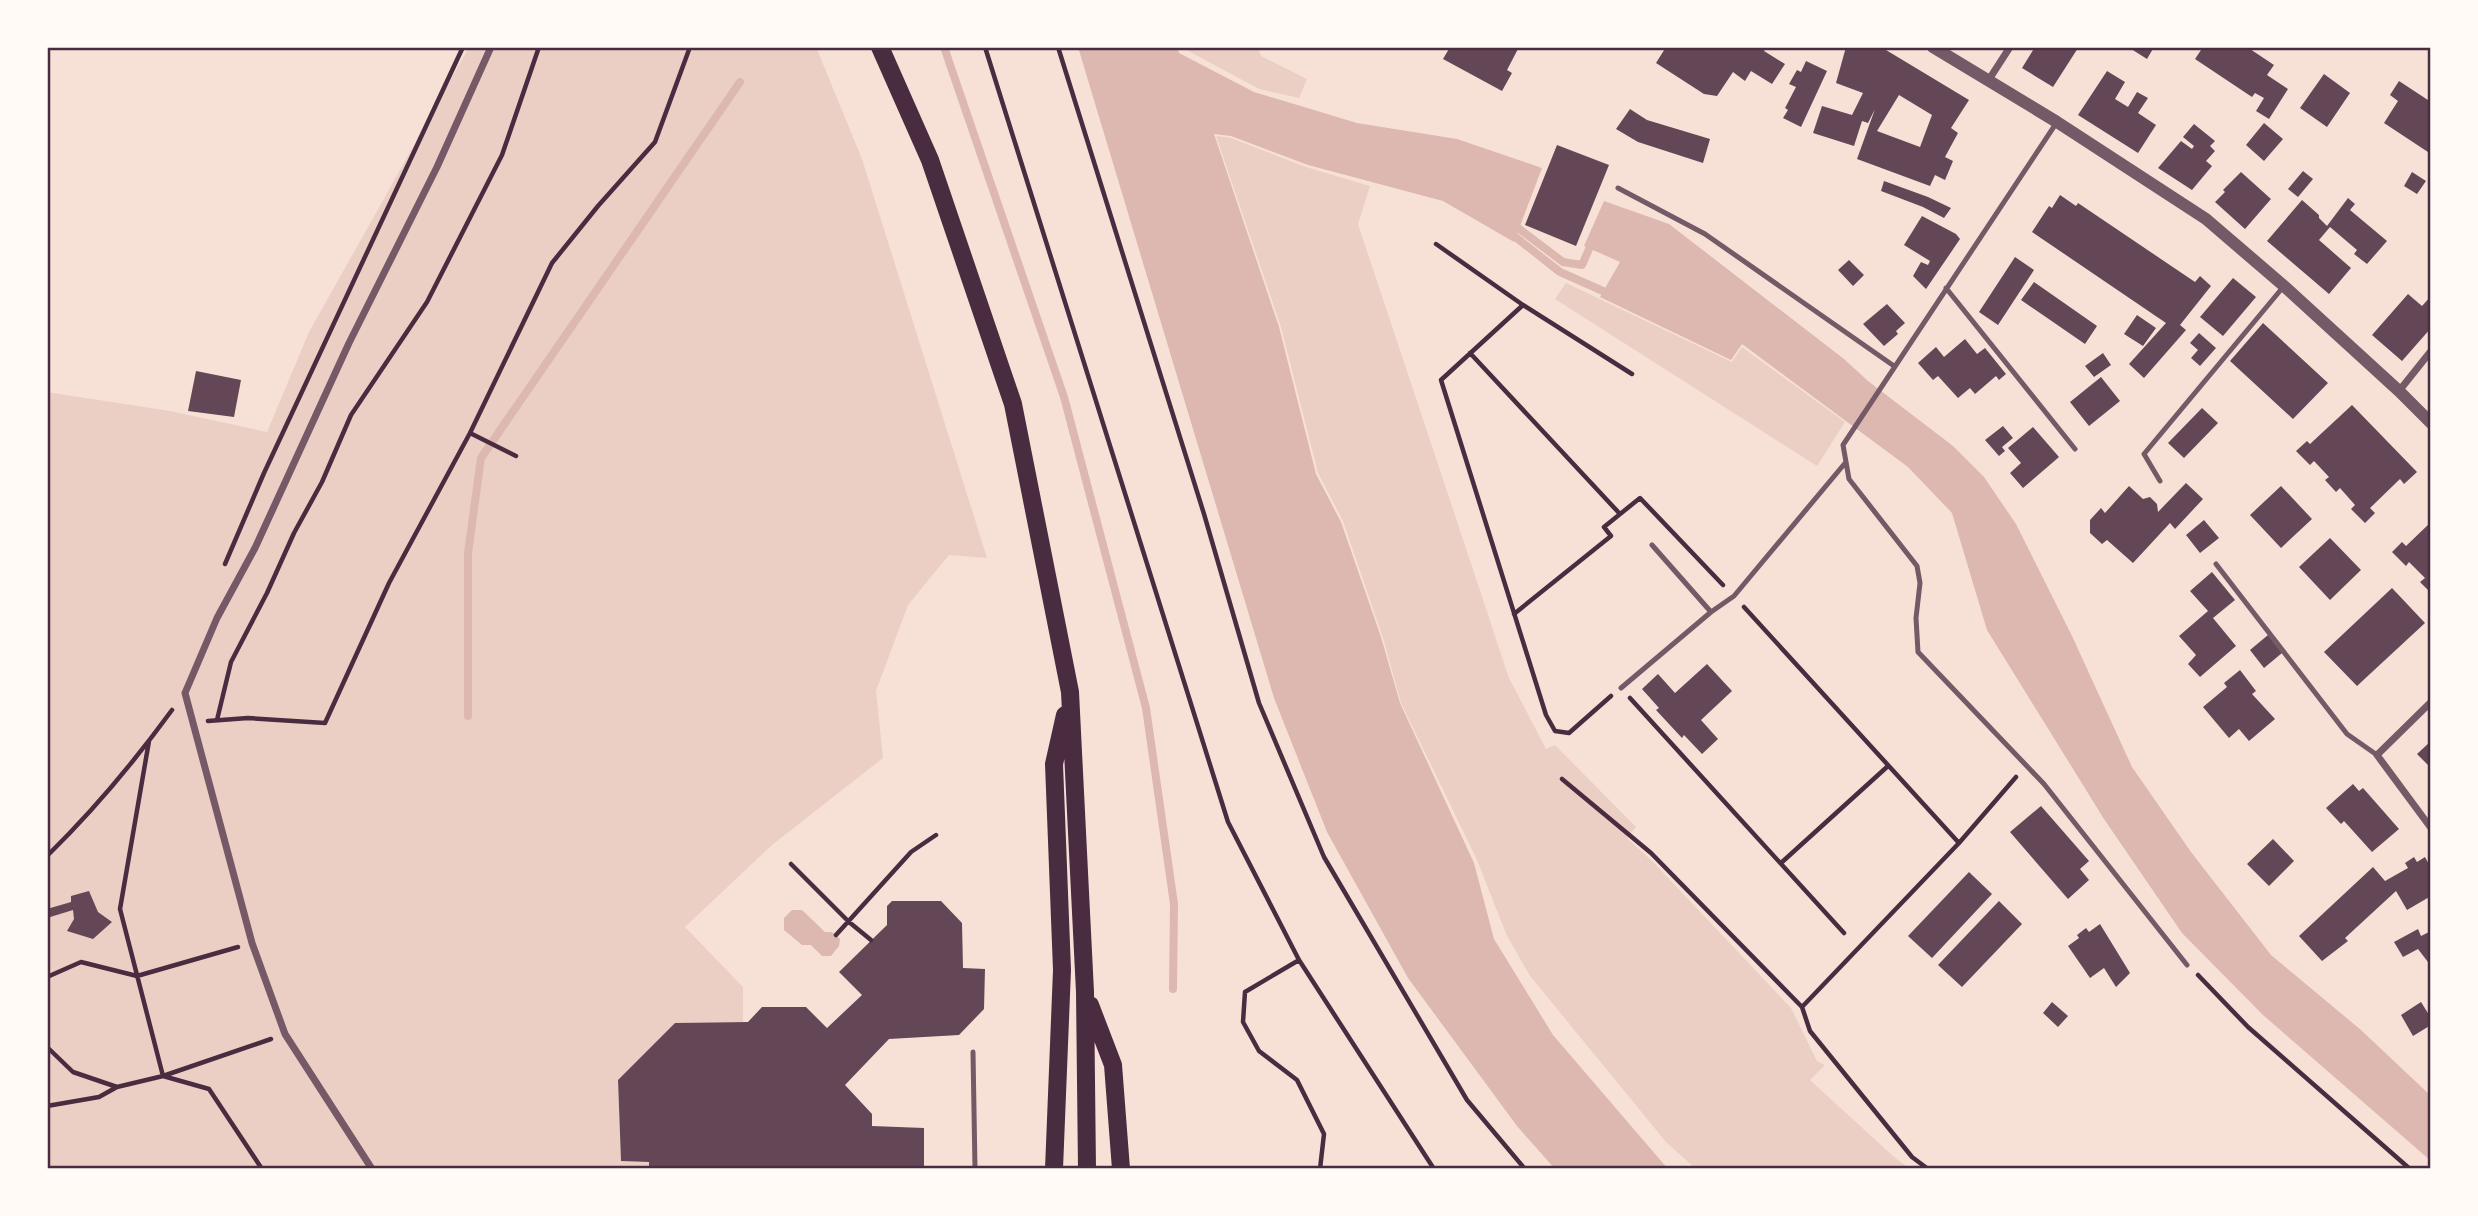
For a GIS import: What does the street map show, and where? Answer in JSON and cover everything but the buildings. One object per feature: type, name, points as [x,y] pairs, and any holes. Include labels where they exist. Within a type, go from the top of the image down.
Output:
[{"type":"main road","points":[[880,47],[930,160],[1013,404],[1070,692],[1085,992],[1087,1169]]},
{"type":"main road","points":[[1054,1169],[1062,970],[1054,764],[1070,692]]},
{"type":"main road","points":[[1085,992],[1113,1065],[1121,1169]]},
{"type":"street","points":[[372,1169],[285,1034],[252,943],[185,693],[217,618],[255,548],[349,343],[437,167],[491,47]]},
{"type":"street","points":[[1933,47],[2057,122],[2206,219],[2284,286],[2431,423]]},
{"type":"street","points":[[1988,82],[2010,47]]},
{"type":"street","points":[[2399,391],[2431,351]]},
{"type":"street","points":[[2431,702],[2377,755],[2431,828]]},
{"type":"lane","points":[[2057,122],[1843,445],[1849,479],[1917,566],[1920,583],[1916,618],[1918,652],[2044,784],[2187,965]]},
{"type":"lane","points":[[1618,188],[1705,234],[1894,366]]},
{"type":"lane","points":[[2161,481],[2144,454],[2284,286]]},
{"type":"lane","points":[[1947,288],[2075,449]]},
{"type":"lane","points":[[1621,688],[1711,612],[1734,596],[1846,462]]},
{"type":"lane","points":[[1652,545],[1711,612]]},
{"type":"lane","points":[[2216,564],[2347,734],[2377,755]]},
{"type":"lane","points":[[973,1052],[975,1169]]},
{"type":"path","points":[[222,569],[264,473],[463,47]]},
{"type":"path","points":[[217,720],[231,662],[322,482],[351,415],[427,302],[502,155],[539,47]]},
{"type":"path","points":[[193,722],[248,718],[325,723],[389,583],[470,433],[552,263],[655,142],[690,47]]},
{"type":"path","points":[[985,47],[1228,822],[1299,960],[1434,1169]]},
{"type":"path","points":[[1058,47],[1204,514],[1259,703],[1324,856],[1467,1100],[1525,1169]]},
{"type":"path","points":[[1436,244],[1523,305],[1632,374]]},
{"type":"path","points":[[1523,305],[1441,380],[1546,715],[1555,731],[1569,733],[1621,688],[1844,933]]},
{"type":"path","points":[[1471,353],[1620,514]]},
{"type":"path","points":[[470,433],[516,456]]},
{"type":"path","points":[[1514,614],[1611,537],[1604,527],[1640,498],[1734,596],[1959,843]]},
{"type":"path","points":[[47,856],[77,827],[185,693]]},
{"type":"path","points":[[149,741],[120,909],[163,1076]]},
{"type":"path","points":[[1802,1007],[1959,843],[2025,765]]},
{"type":"path","points":[[1781,863],[1888,766]]},
{"type":"path","points":[[1562,779],[1651,853],[1802,1007],[1810,1031],[1912,1157],[1928,1169]]},
{"type":"path","points":[[836,935],[911,852],[936,835]]},
{"type":"path","points":[[791,864],[849,922],[871,940]]},
{"type":"path","points":[[47,976],[81,962],[137,976],[252,943]]},
{"type":"path","points":[[1299,960],[1245,992],[1243,1022],[1259,1051],[1297,1080],[1324,1134],[1320,1169]]},
{"type":"path","points":[[2187,965],[2248,1027],[2410,1169]]},
{"type":"path","points":[[47,1106],[99,1097],[117,1087],[163,1076],[285,1034]]},
{"type":"path","points":[[47,1047],[73,1072],[117,1087]]},
{"type":"path","points":[[163,1076],[209,1089],[262,1169]]},
{"type":"shaded area","points":[[469,47],[816,47],[862,159],[987,558],[949,555],[908,605],[876,691],[883,758],[772,845],[685,927],[743,987],[743,1022],[675,1023],[618,1080],[621,1161],[649,1162],[649,1169],[47,1169],[47,392],[170,411],[267,432],[309,332]]},
{"type":"shaded area","points":[[1078,47],[1178,47],[1179,53],[1254,92],[1357,123],[1457,139],[1542,168],[1514,242],[1443,201],[1308,165],[1231,136],[1214,134],[1279,327],[1316,474],[1341,522],[1381,637],[1400,703],[1474,863],[1494,939],[1553,1035],[1668,1169],[1555,1169],[1517,1126],[1408,978],[1327,832],[1274,698]]},
{"type":"shaded area","points":[[1181,47],[1258,47],[1261,56],[1307,79],[1299,98],[1259,89]]},
{"type":"shaded area","points":[[1216,136],[1231,138],[1306,167],[1370,186],[1358,224],[1509,678],[1546,749],[1555,745],[1636,827],[1627,838],[1791,1008],[1817,1061],[1825,1065],[1810,1080],[1910,1169],[1696,1169],[1666,1142],[1530,976],[1507,936],[1477,860],[1401,703],[1383,638],[1343,521],[1318,473],[1281,327]]},
{"type":"shaded area","points":[[1604,201],[1669,224],[1953,446],[1984,477],[2016,524],[2072,636],[2132,767],[2191,852],[2271,955],[2361,1030],[2431,1096],[2431,1161],[2263,1015],[2182,933],[2104,819],[1987,630],[1952,513],[1908,467],[1742,344],[1731,360],[1600,297],[1620,262],[1584,246]]},
{"type":"shaded area","points":[[1566,283],[1732,362],[1742,347],[1845,422],[1817,466],[1555,299]]},
{"type":"shaded area","points":[[792,910],[802,910],[825,932],[832,932],[840,939],[839,946],[831,956],[822,956],[811,945],[802,945],[784,930],[784,918]]},
{"type":"waterway","points":[[944,47],[1064,397],[1146,708],[1174,904],[1173,989]]},
{"type":"waterway","points":[[468,716],[468,553],[481,458],[740,82]]},
{"type":"waterway","points":[[1510,222],[1563,262],[1582,265],[1593,240]]},
{"type":"waterway","points":[[1509,232],[1560,272],[1603,291]]}]
